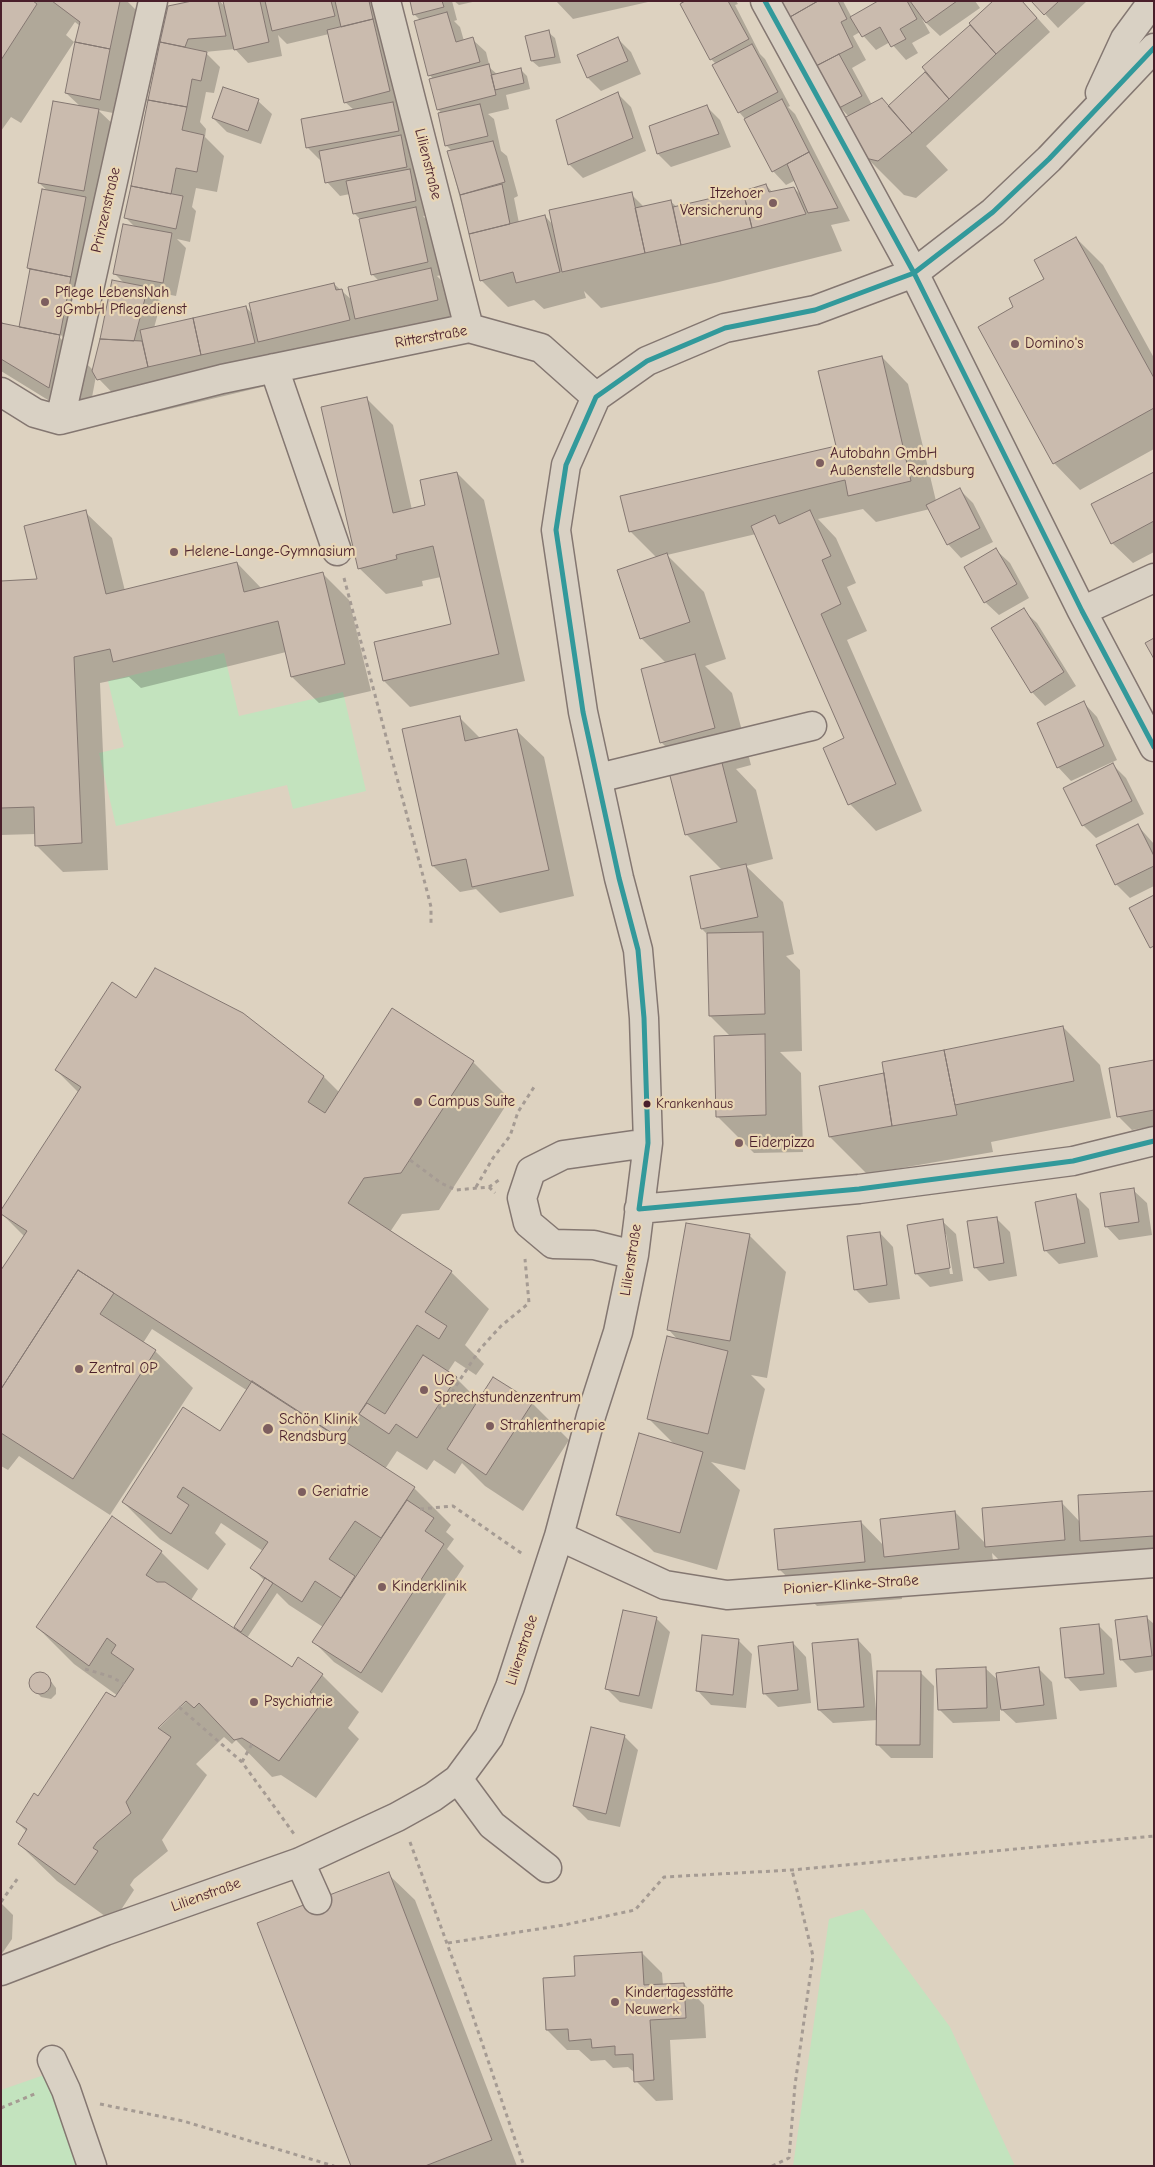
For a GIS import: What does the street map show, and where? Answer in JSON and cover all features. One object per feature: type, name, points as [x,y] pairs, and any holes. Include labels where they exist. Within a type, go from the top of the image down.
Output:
[{"type":"street","name":"Prinzenstraße","points":[[60,420],[153,1]]},
{"type":"street","name":"Lilienstraße","points":[[386,1],[469,328]]},
{"type":"street","points":[[765,1],[914,273],[1082,611],[1154,747]]},
{"type":"street","points":[[1090,115],[1125,39],[1153,1]]},
{"type":"street","points":[[596,397],[647,361],[725,328],[816,310],[914,273],[993,212],[1049,159],[1154,48]]},
{"type":"street","name":"Ritterstraße","points":[[60,420],[222,379],[469,328],[541,348],[596,397]]},
{"type":"street","points":[[274,368],[337,551]]},
{"type":"street","points":[[1,392],[35,413],[60,420]]},
{"type":"street","name":"Lilienstraße","points":[[1,1971],[105,1931],[305,1860],[434,1798],[458,1779],[489,1737],[510,1687],[559,1536],[591,1416],[618,1332],[634,1255],[648,1143],[644,1018],[638,950],[619,878],[584,712],[556,530],[566,465],[596,397]]},
{"type":"street","points":[[1082,611],[1154,578]]},
{"type":"street","points":[[598,778],[812,726]]},
{"type":"street","points":[[639,1209],[859,1189],[1044,1165],[1073,1161],[1154,1141]]},
{"type":"street","points":[[634,1255],[594,1245],[553,1244],[528,1223],[522,1198],[531,1171],[563,1155],[648,1143]]},
{"type":"street","name":"Pionier-Klinke-Straße","points":[[559,1536],[665,1586],[727,1595],[1154,1563]]},
{"type":"street","points":[[458,1779],[492,1825],[547,1868]]},
{"type":"street","points":[[305,1860],[317,1900]]},
{"type":"street","points":[[52,2060],[66,2090],[92,2166]]},
{"type":"path","points":[[337,551],[427,891],[431,907],[431,923]]},
{"type":"path","points":[[476,1188],[493,1158],[510,1136],[518,1112],[536,1084]]},
{"type":"path","points":[[489,1187],[500,1197]]},
{"type":"path","points":[[438,1406],[441,1408],[480,1349],[501,1326],[530,1303],[528,1270],[523,1250]]},
{"type":"path","points":[[420,1509],[452,1506],[547,1571]]},
{"type":"path","points":[[84,1669],[112,1676],[124,1684]]},
{"type":"path","points":[[179,1707],[242,1762],[305,1860]]},
{"type":"path","points":[[242,1762],[252,1744]]},
{"type":"path","points":[[397,1817],[410,1842],[448,1943],[524,2166]]},
{"type":"path","points":[[448,1943],[564,1926],[635,1910],[664,1878],[792,1870],[1154,1836]]},
{"type":"path","points":[[772,2166],[788,2158],[795,2086],[813,1956],[792,1870]]},
{"type":"path","points":[[1,1902],[18,1878]]},
{"type":"path","points":[[1,2108],[42,2091],[66,2090],[83,2100],[183,2121],[334,2166]]},
{"type":"green space","points":[[224,653],[239,716],[343,692],[366,791],[293,809],[287,785],[116,826],[99,753],[124,747],[108,681]]},
{"type":"green space","points":[[863,1909],[950,2027],[1015,2166],[793,2166],[829,1919]]},
{"type":"green space","points":[[47,2074],[79,2166],[1,2166],[1,2090]]},
{"type":"building","points":[[1,1],[33,1],[37,4],[1,60]]},
{"type":"building","points":[[52,1],[120,1],[110,49],[75,42],[80,22]]},
{"type":"building","points":[[192,1],[218,1],[226,36],[188,39],[185,47],[160,42],[168,6]]},
{"type":"building","points":[[223,1],[260,1],[269,42],[234,50]]},
{"type":"building","points":[[265,1],[331,1],[335,16],[272,31]]},
{"type":"building","points":[[335,1],[369,1],[373,19],[341,27]]},
{"type":"building","points":[[410,1],[442,1],[444,7],[413,15]]},
{"type":"building","points":[[685,1],[728,1],[749,39],[710,60],[680,4]]},
{"type":"building","points":[[781,1],[818,1],[790,17]]},
{"type":"building","points":[[818,1],[838,1],[847,19],[841,22],[853,47],[816,66],[790,17]]},
{"type":"building","points":[[878,1],[907,1],[917,19],[900,29],[906,39],[891,47],[880,27],[862,37],[850,17]]},
{"type":"building","points":[[910,1],[957,1],[926,23]]},
{"type":"building","points":[[993,1],[1022,1],[1037,18],[996,54],[969,23]]},
{"type":"building","points":[[1031,1],[1059,1],[1044,15]]},
{"type":"building","points":[[447,12],[456,42],[473,37],[480,62],[428,76],[414,21]]},
{"type":"building","points":[[373,19],[390,91],[344,103],[327,30]]},
{"type":"building","points":[[970,25],[996,54],[949,99],[922,67]]},
{"type":"building","points":[[549,30],[555,57],[531,61],[525,36]]},
{"type":"building","points":[[618,37],[628,61],[587,78],[577,55]]},
{"type":"building","points":[[75,42],[110,49],[100,100],[65,93]]},
{"type":"building","points":[[160,42],[207,52],[201,81],[192,79],[187,107],[148,100]]},
{"type":"building","points":[[752,44],[778,92],[738,113],[712,65]]},
{"type":"building","points":[[839,54],[862,96],[839,108],[816,66]]},
{"type":"building","points":[[489,64],[496,95],[437,110],[429,79]]},
{"type":"building","points":[[521,68],[524,83],[495,90],[491,75]]},
{"type":"building","points":[[925,72],[949,99],[912,133],[888,106]]},
{"type":"building","points":[[223,87],[259,99],[248,131],[212,118]]},
{"type":"building","points":[[618,92],[633,138],[568,165],[556,120]]},
{"type":"building","points":[[882,98],[912,133],[878,161],[865,158],[844,118]]},
{"type":"building","points":[[782,99],[809,152],[772,172],[744,119]]},
{"type":"building","points":[[148,100],[187,107],[182,130],[204,135],[197,172],[176,168],[171,194],[131,186]]},
{"type":"building","points":[[53,101],[99,109],[84,191],[38,183]]},
{"type":"building","points":[[393,102],[399,131],[306,148],[301,119]]},
{"type":"building","points":[[480,104],[488,136],[445,146],[438,113]]},
{"type":"building","points":[[707,105],[719,134],[657,154],[649,126]]},
{"type":"building","points":[[401,135],[407,167],[325,183],[319,151]]},
{"type":"building","points":[[493,141],[505,182],[460,195],[447,151]]},
{"type":"building","points":[[809,152],[838,208],[808,213],[787,164]]},
{"type":"building","points":[[410,169],[416,201],[353,214],[346,181]]},
{"type":"building","points":[[502,184],[510,224],[469,234],[460,195]]},
{"type":"building","name":"Itzehoer Versicherung","points":[[766,184],[769,192],[794,187],[806,214],[752,228],[743,191]]},
{"type":"building","points":[[131,186],[183,196],[176,229],[124,218]]},
{"type":"building","points":[[42,189],[86,197],[71,277],[27,268]]},
{"type":"building","points":[[743,191],[752,228],[681,245],[673,207]]},
{"type":"building","points":[[632,192],[645,253],[562,272],[549,210]]},
{"type":"building","points":[[671,200],[681,245],[645,253],[635,208]]},
{"type":"building","points":[[416,207],[428,262],[371,275],[359,219]]},
{"type":"building","points":[[545,215],[560,272],[516,283],[513,272],[480,281],[469,234]]},
{"type":"building","points":[[123,224],[172,233],[163,283],[113,274]]},
{"type":"building","points":[[1076,237],[1154,378],[1154,408],[1053,464],[978,327],[1013,307],[1009,298],[1044,279],[1034,260]]},
{"type":"building","points":[[431,268],[438,300],[355,319],[348,287]]},
{"type":"building","name":"Pflege LebensNah gGmbH Pflegedienst","points":[[30,269],[71,277],[60,335],[19,327]]},
{"type":"building","points":[[112,280],[148,287],[134,341],[100,339]]},
{"type":"building","points":[[334,283],[336,290],[342,289],[350,320],[258,342],[249,303]]},
{"type":"building","points":[[246,306],[255,343],[201,355],[193,318]]},
{"type":"building","points":[[193,318],[201,355],[148,367],[140,330]]},
{"type":"building","points":[[1,323],[60,335],[49,388],[1,359]]},
{"type":"building","points":[[100,339],[142,341],[148,367],[97,380],[92,371]]},
{"type":"building","points":[[882,356],[911,481],[848,496],[845,480],[629,532],[620,496],[836,446],[818,371]]},
{"type":"building","points":[[367,397],[393,513],[425,505],[420,480],[457,472],[499,654],[383,681],[374,642],[451,624],[433,546],[396,555],[397,559],[358,569],[321,407]]},
{"type":"building","points":[[1154,472],[1154,521],[1111,544],[1091,504]]},
{"type":"building","points":[[960,488],[980,528],[947,545],[926,505]]},
{"type":"building","points":[[86,510],[106,594],[237,562],[244,592],[323,572],[345,664],[291,677],[278,621],[113,662],[110,649],[74,657],[82,843],[35,846],[34,807],[1,808],[1,581],[37,579],[24,526]]},
{"type":"building","points":[[810,510],[831,556],[822,560],[841,604],[821,614],[896,784],[848,805],[823,748],[844,738],[751,526],[775,515],[779,524]]},
{"type":"building","points":[[996,548],[1017,584],[984,603],[964,567]]},
{"type":"building","points":[[667,553],[690,622],[640,639],[617,570]]},
{"type":"building","points":[[1024,608],[1064,672],[1031,693],[991,628]]},
{"type":"building","points":[[1154,638],[1154,659],[1145,643]]},
{"type":"building","points":[[695,654],[715,728],[660,743],[641,669]]},
{"type":"building","points":[[1084,701],[1104,746],[1057,768],[1037,723]]},
{"type":"building","points":[[460,716],[465,741],[517,729],[549,870],[472,887],[466,859],[432,866],[402,729]]},
{"type":"building","points":[[719,751],[737,822],[685,835],[667,764]]},
{"type":"building","points":[[1113,763],[1132,801],[1082,826],[1063,788]]},
{"type":"building","points":[[1138,824],[1154,856],[1154,866],[1115,885],[1096,845]]},
{"type":"building","points":[[746,864],[758,917],[701,929],[690,876]]},
{"type":"building","points":[[1154,895],[1154,946],[1150,948],[1129,908]]},
{"type":"building","points":[[763,932],[765,1014],[709,1016],[707,933]]},
{"type":"building","points":[[155,968],[243,1013],[324,1076],[308,1102],[325,1113],[392,1008],[474,1061],[401,1173],[364,1178],[348,1203],[452,1271],[425,1312],[447,1326],[439,1339],[417,1325],[342,1440],[78,1270],[1,1389],[1,1270],[27,1231],[1,1214],[1,1210],[81,1087],[55,1070],[112,982],[136,998]]},
{"type":"building","points":[[1063,1026],[1074,1081],[955,1105],[944,1050]]},
{"type":"building","points":[[765,1034],[766,1115],[716,1117],[714,1036]]},
{"type":"building","points":[[944,1050],[957,1115],[892,1126],[882,1062]]},
{"type":"building","points":[[1154,1060],[1154,1110],[1117,1117],[1109,1068]]},
{"type":"building","points":[[884,1073],[892,1126],[829,1137],[819,1086]]},
{"type":"building","points":[[1134,1188],[1139,1222],[1105,1227],[1100,1193]]},
{"type":"building","points":[[1076,1194],[1085,1243],[1044,1251],[1035,1202]]},
{"type":"building","points":[[997,1217],[1004,1263],[974,1268],[967,1221]]},
{"type":"building","points":[[943,1219],[950,1268],[915,1274],[907,1225]]},
{"type":"building","points":[[686,1223],[750,1234],[730,1341],[667,1330]]},
{"type":"building","points":[[880,1232],[887,1285],[854,1290],[847,1236]]},
{"type":"building","name":"Zentral OP","points":[[78,1270],[114,1293],[100,1314],[156,1350],[73,1479],[1,1433],[1,1389]]},
{"type":"building","points":[[667,1336],[728,1351],[708,1434],[647,1419]]},
{"type":"building","name":"UG Sprechstundenzentrum","points":[[423,1355],[457,1377],[417,1438],[396,1424],[389,1434],[359,1414],[367,1403],[385,1414]]},
{"type":"building","name":"Strahlentherapie","points":[[493,1377],[533,1402],[486,1475],[447,1449]]},
{"type":"building","name":"Geriatrie","points":[[252,1381],[415,1487],[381,1538],[355,1521],[329,1559],[355,1576],[341,1598],[315,1581],[302,1602],[250,1568],[268,1542],[183,1487],[177,1497],[189,1505],[171,1534],[122,1502],[183,1407],[220,1431]]},
{"type":"building","points":[[639,1433],[703,1452],[680,1533],[616,1515]]},
{"type":"building","points":[[1154,1491],[1154,1536],[1080,1541],[1078,1495]]},
{"type":"building","name":"Kinderklinik","points":[[407,1500],[434,1518],[425,1531],[444,1544],[361,1673],[312,1642]]},
{"type":"building","points":[[1062,1501],[1065,1540],[985,1547],[982,1508]]},
{"type":"building","points":[[955,1511],[959,1549],[884,1557],[880,1519]]},
{"type":"building","name":"Psychiatrie","points":[[112,1516],[162,1551],[146,1575],[157,1582],[165,1582],[292,1667],[298,1657],[323,1674],[310,1692],[323,1701],[279,1761],[242,1738],[234,1740],[199,1703],[194,1708],[186,1701],[158,1728],[171,1737],[126,1802],[131,1813],[97,1842],[93,1848],[98,1851],[75,1885],[18,1844],[27,1829],[16,1822],[34,1793],[38,1796],[106,1692],[115,1697],[134,1669],[111,1653],[116,1645],[107,1638],[89,1666],[36,1627]]},
{"type":"building","points":[[861,1521],[865,1562],[778,1570],[774,1529]]},
{"type":"building","points":[[265,1578],[273,1583],[241,1632],[234,1627]]},
{"type":"building","points":[[623,1610],[657,1617],[639,1696],[605,1689]]},
{"type":"building","points":[[1147,1616],[1152,1656],[1120,1660],[1115,1620]]},
{"type":"building","points":[[1099,1624],[1104,1674],[1065,1678],[1060,1628]]},
{"type":"building","points":[[702,1635],[739,1639],[733,1695],[696,1691]]},
{"type":"building","points":[[858,1639],[864,1707],[818,1710],[812,1643]]},
{"type":"building","points":[[793,1642],[798,1690],[763,1694],[758,1646]]},
{"type":"building","points":[[986,1667],[987,1708],[938,1710],[936,1669]]},
{"type":"building","points":[[1039,1667],[1044,1705],[1001,1710],[996,1673]]},
{"type":"building","points":[[877,1671],[921,1671],[920,1745],[876,1745]]},
{"type":"building","points":[[40,1672],[48,1675],[51,1683],[48,1691],[40,1694],[32,1691],[29,1683],[32,1675]]},
{"type":"building","points":[[591,1727],[625,1735],[606,1814],[573,1806]]},
{"type":"building","points":[[389,1872],[492,2140],[425,2166],[351,2166],[257,1923]]},
{"type":"building","name":"Kindertagesstätte Neuwerk","points":[[642,1952],[644,1985],[684,1983],[686,2018],[650,2020],[654,2080],[634,2082],[633,2054],[615,2055],[615,2046],[592,2048],[591,2039],[569,2041],[568,2029],[546,2030],[543,1978],[575,1976],[574,1956]]},
{"type":"transit line","points":[[765,1],[914,273],[1082,611],[1154,747]]},
{"type":"transit line","points":[[1154,48],[1049,159],[993,212],[914,273],[815,310],[725,328],[647,361],[596,397],[566,465],[556,530],[583,712],[619,878],[638,950],[644,1018],[648,1143],[639,1209],[859,1189],[1073,1161],[1154,1141]]},
{"type":"place","name":"Itzehoer Versicherung","points":[[773,203]]},
{"type":"place","name":"Pflege LebensNah gGmbH Pflegedienst","points":[[45,302]]},
{"type":"place","name":"Domino's","points":[[1015,344]]},
{"type":"place","name":"Autobahn GmbH Außenstelle Rendsburg","points":[[820,463]]},
{"type":"place","name":"Helene-Lange-Gymnasium","points":[[174,552]]},
{"type":"place","name":"Campus Suite","points":[[418,1102]]},
{"type":"place","name":"Krankenhaus","points":[[647,1104]]},
{"type":"place","name":"Eiderpizza","points":[[739,1143]]},
{"type":"place","name":"Zentral OP","points":[[79,1369]]},
{"type":"place","name":"UG Sprechstundenzentrum","points":[[424,1390]]},
{"type":"place","name":"Strahlentherapie","points":[[490,1426]]},
{"type":"place","name":"Schön Klinik Rendsburg","points":[[268,1429]]},
{"type":"place","name":"Geriatrie","points":[[302,1492]]},
{"type":"place","name":"Kinderklinik","points":[[382,1587]]},
{"type":"place","name":"Psychiatrie","points":[[254,1702]]},
{"type":"place","name":"Kindertagesstätte Neuwerk","points":[[615,2002]]}]
